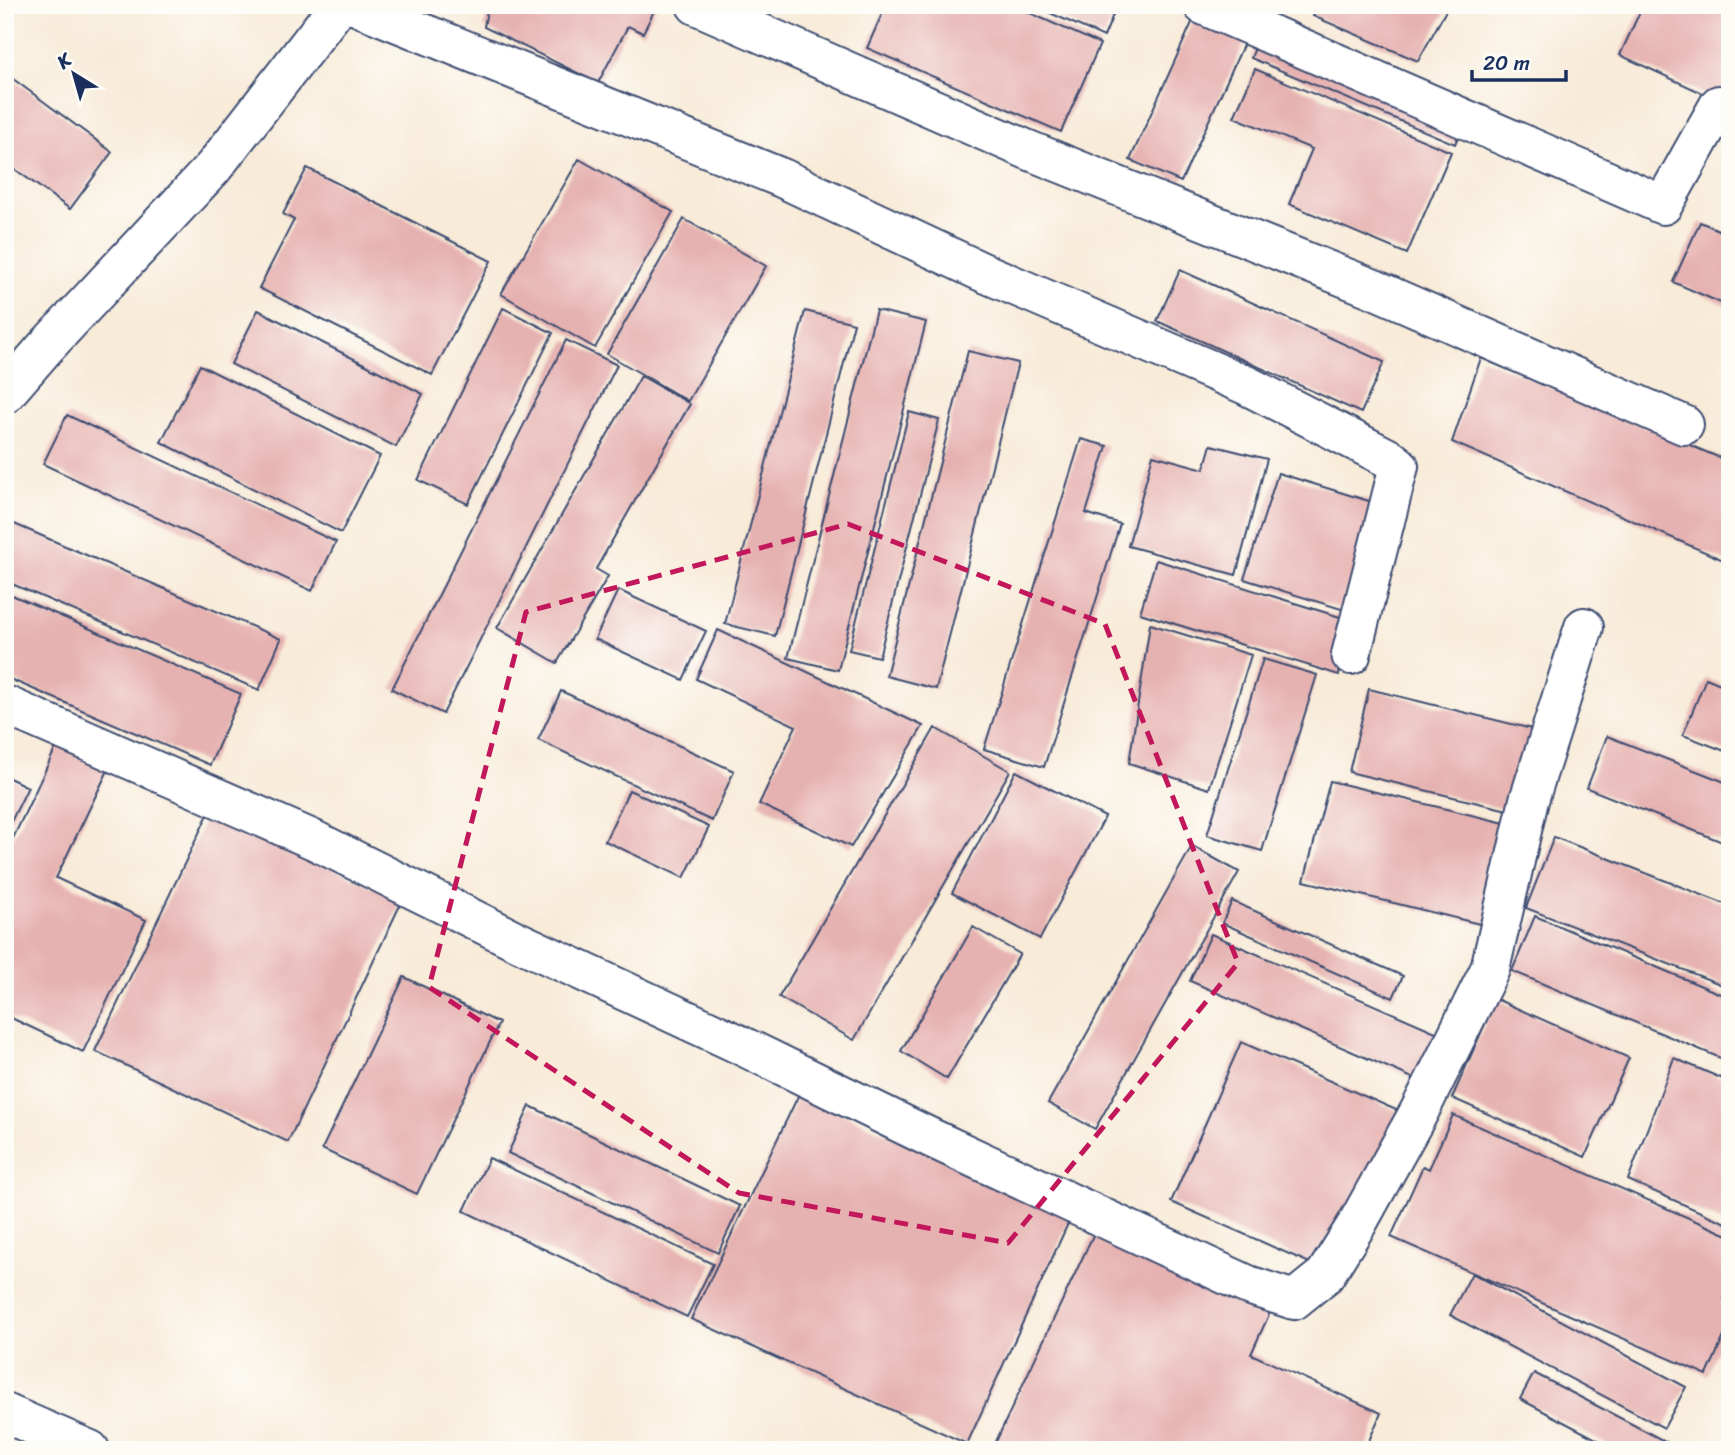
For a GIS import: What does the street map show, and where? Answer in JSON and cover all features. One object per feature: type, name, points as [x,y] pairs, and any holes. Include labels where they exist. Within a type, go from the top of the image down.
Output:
[{"type":"street","points":[[5,394],[53,338],[213,168],[339,5]]},
{"type":"street","points":[[354,5],[782,178],[980,271],[1246,385],[1390,459],[1399,466],[1351,655]]},
{"type":"street","points":[[696,5],[1028,150],[1374,289],[1684,425]]},
{"type":"street","points":[[1213,7],[1663,205],[1719,105]]},
{"type":"street","points":[[5,705],[314,840],[513,939],[732,1041],[943,1144],[1248,1285],[1294,1300],[1325,1275],[1357,1224],[1420,1111],[1490,970],[1529,800],[1584,627]]},
{"type":"street","points":[[5,1413],[90,1450]]},
{"type":"highlighted area","points":[[848,524],[1105,624],[1238,963],[1008,1243],[739,1193],[429,987],[526,612]]},
{"type":"building","points":[[488,5],[657,5],[643,33],[628,26],[598,83],[484,27]]},
{"type":"building","points":[[886,5],[1012,5],[1100,44],[1061,132],[867,48]]},
{"type":"building","points":[[1032,5],[1117,5],[1104,37]]},
{"type":"building","points":[[1319,5],[1449,5],[1418,61],[1313,16]]},
{"type":"building","points":[[1643,5],[1730,5],[1730,73],[1717,100],[1620,55]]},
{"type":"building","points":[[1199,7],[1250,30],[1181,182],[1130,160]]},
{"type":"building","points":[[1261,33],[1465,120],[1455,144],[1251,58]]},
{"type":"building","points":[[1255,69],[1451,152],[1407,254],[1289,204],[1312,149],[1234,117]]},
{"type":"building","points":[[5,73],[112,152],[70,209],[5,162]]},
{"type":"building","points":[[579,159],[673,212],[595,348],[501,294]]},
{"type":"building","points":[[307,168],[491,261],[432,375],[259,288],[294,220],[283,214]]},
{"type":"building","points":[[684,219],[766,266],[688,401],[607,354]]},
{"type":"building","points":[[1700,222],[1730,235],[1730,307],[1673,282]]},
{"type":"building","points":[[1180,270],[1384,362],[1361,413],[1157,321]]},
{"type":"building","points":[[503,308],[553,333],[468,504],[418,480]]},
{"type":"building","points":[[258,310],[423,394],[396,447],[231,364]]},
{"type":"building","points":[[876,310],[926,322],[838,670],[788,658]]},
{"type":"building","points":[[805,311],[854,323],[775,636],[725,624]]},
{"type":"building","points":[[566,340],[617,365],[443,714],[392,689]]},
{"type":"building","points":[[968,351],[1018,363],[936,689],[886,676]]},
{"type":"building","points":[[1481,358],[1730,462],[1730,563],[1452,442]]},
{"type":"building","points":[[200,365],[380,456],[341,533],[161,442]]},
{"type":"building","points":[[641,376],[690,404],[596,569],[608,576],[557,663],[497,628]]},
{"type":"building","points":[[909,412],[939,420],[879,657],[849,650]]},
{"type":"building","points":[[67,415],[336,542],[312,591],[43,464]]},
{"type":"building","points":[[1081,439],[1107,446],[1086,513],[1120,524],[1044,767],[984,749]]},
{"type":"building","points":[[1211,445],[1267,459],[1236,575],[1128,546],[1153,455],[1204,469]]},
{"type":"building","points":[[1278,473],[1385,506],[1351,612],[1244,579]]},
{"type":"building","points":[[5,520],[281,639],[259,690],[5,581]]},
{"type":"building","points":[[1156,560],[1356,622],[1339,675],[1140,613]]},
{"type":"building","points":[[618,590],[706,631],[683,680],[595,639]]},
{"type":"building","points":[[5,592],[241,694],[210,765],[5,677]]},
{"type":"building","points":[[1150,624],[1251,655],[1209,789],[1129,763]]},
{"type":"building","points":[[718,630],[923,726],[851,847],[759,804],[796,726],[696,679]]},
{"type":"building","points":[[1263,659],[1317,675],[1262,851],[1207,835]]},
{"type":"building","points":[[1706,678],[1730,688],[1730,753],[1683,735]]},
{"type":"building","points":[[1369,689],[1540,731],[1520,813],[1349,772]]},
{"type":"building","points":[[561,691],[734,771],[712,821],[538,740]]},
{"type":"building","points":[[935,728],[1010,771],[854,1040],[779,997]]},
{"type":"building","points":[[1607,736],[1730,784],[1730,845],[1587,788]]},
{"type":"building","points":[[61,737],[112,762],[56,878],[146,920],[83,1052],[5,1015],[5,855]]},
{"type":"building","points":[[1016,771],[1105,817],[1040,939],[952,893]]},
{"type":"building","points":[[5,776],[28,787],[5,834]]},
{"type":"building","points":[[1330,781],[1517,826],[1492,927],[1304,881]]},
{"type":"building","points":[[629,790],[709,827],[684,878],[605,841]]},
{"type":"building","points":[[210,810],[402,901],[288,1142],[95,1051]]},
{"type":"building","points":[[1554,837],[1730,906],[1730,988],[1526,908]]},
{"type":"building","points":[[1192,846],[1239,872],[1095,1129],[1048,1103]]},
{"type":"building","points":[[1232,901],[1403,976],[1393,998],[1222,923]]},
{"type":"building","points":[[1535,916],[1730,998],[1730,1062],[1512,971]]},
{"type":"building","points":[[973,927],[1020,954],[947,1079],[901,1051]]},
{"type":"building","points":[[1211,934],[1438,1033],[1417,1080],[1190,981]]},
{"type":"building","points":[[404,977],[499,1023],[417,1194],[322,1149]]},
{"type":"building","points":[[1496,999],[1629,1058],[1585,1157],[1452,1098]]},
{"type":"building","points":[[1241,1042],[1403,1113],[1321,1268],[1171,1202]]},
{"type":"building","points":[[1674,1058],[1730,1082],[1730,1225],[1628,1180]]},
{"type":"building","points":[[799,1094],[1071,1217],[967,1444],[691,1319]]},
{"type":"building","points":[[530,1106],[740,1206],[718,1253],[508,1153]]},
{"type":"building","points":[[1453,1115],[1730,1236],[1730,1286],[1724,1298],[1730,1301],[1730,1323],[1707,1375],[1391,1237],[1423,1166],[1429,1169]]},
{"type":"building","points":[[489,1158],[713,1264],[687,1317],[464,1211]]},
{"type":"building","points":[[1096,1229],[1272,1308],[1251,1354],[1381,1413],[1365,1450],[992,1450]]},
{"type":"building","points":[[1472,1273],[1686,1387],[1664,1428],[1450,1315]]},
{"type":"building","points":[[1534,1373],[1668,1443],[1664,1450],[1617,1450],[1520,1399]]}]
